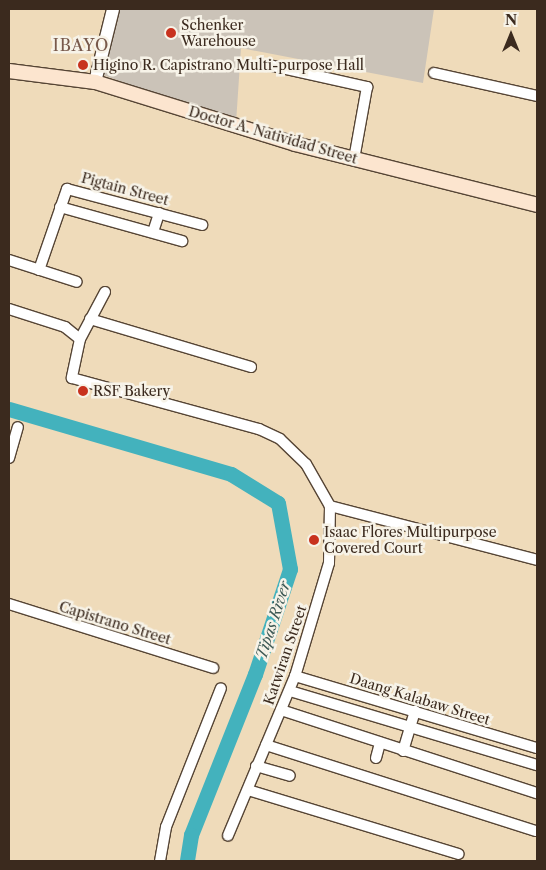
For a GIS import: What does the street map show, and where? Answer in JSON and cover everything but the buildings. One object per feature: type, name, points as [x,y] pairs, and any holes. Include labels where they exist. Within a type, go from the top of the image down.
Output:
[{"type":"main road","name":"Doctor A. Natividad Street","points":[[9,70],[95,82],[354,159],[537,205]]},
{"type":"street","points":[[95,82],[113,9]]},
{"type":"street","points":[[264,64],[368,87],[354,159]]},
{"type":"street","points":[[434,72],[537,96]]},
{"type":"street","name":"Pigtain Street","points":[[39,270],[60,206],[71,189],[202,225]]},
{"type":"street","points":[[60,206],[182,241]]},
{"type":"street","points":[[153,232],[158,212]]},
{"type":"street","points":[[9,260],[77,282]]},
{"type":"street","points":[[105,292],[80,339],[70,376],[260,428],[280,439],[306,464],[330,506],[537,560]]},
{"type":"street","points":[[9,309],[65,327],[80,339]]},
{"type":"street","points":[[90,319],[252,367]]},
{"type":"street","points":[[9,458],[18,427]]},
{"type":"street","name":"Katwiran Street","points":[[228,835],[295,676],[329,563],[330,506]]},
{"type":"street","name":"Capistrano Street","points":[[9,604],[213,668]]},
{"type":"street","name":"Daang Kalabaw Street","points":[[295,676],[537,748]]},
{"type":"street","points":[[160,861],[166,827],[221,688]]},
{"type":"street","points":[[290,690],[537,765]]},
{"type":"street","points":[[281,710],[380,744],[537,793]]},
{"type":"street","points":[[403,751],[415,712]]},
{"type":"street","points":[[376,758],[380,744]]},
{"type":"street","points":[[266,745],[536,831]]},
{"type":"street","points":[[256,766],[290,776]]},
{"type":"street","points":[[248,790],[458,854]]},
{"type":"shaded area","points":[[117,9],[434,9],[423,83],[241,48],[236,123],[103,75]]},
{"type":"waterway","name":"Tipas River","points":[[9,409],[231,474],[278,503],[290,569],[255,674],[191,835],[187,861]]},
{"type":"place","name":"Schenker Warehouse","points":[[171,33]]},
{"type":"place","name":"Higino R. Capistrano Multi-purpose Hall","points":[[83,65]]},
{"type":"place","name":"RSF Bakery","points":[[83,391]]},
{"type":"place","name":"Isaac Flores Multipurpose Covered Court","points":[[314,540]]},
{"type":"district","name":"IBAYO","points":[[81,45]]}]
